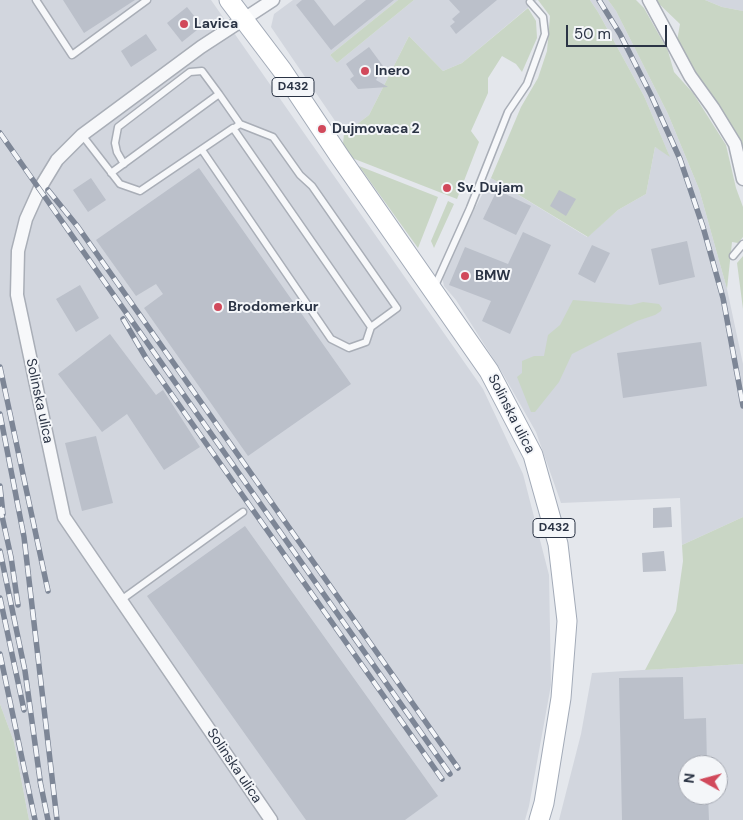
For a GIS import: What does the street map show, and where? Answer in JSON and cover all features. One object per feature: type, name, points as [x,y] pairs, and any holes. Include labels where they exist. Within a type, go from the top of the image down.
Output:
[{"type":"main road","name":"Solinska ulica","points":[[229,0],[282,70],[489,370],[533,455],[558,544],[567,621],[561,698],[544,803],[539,820]]},
{"type":"street","points":[[243,20],[272,0]]},
{"type":"street","points":[[649,0],[690,76],[713,108],[735,144],[743,179]]},
{"type":"street","name":"Solinska ulica","points":[[243,20],[201,47],[82,135],[58,160],[40,188],[26,219],[18,251],[17,295],[64,517],[271,820]]},
{"type":"lane","points":[[36,0],[72,55],[147,0]]},
{"type":"lane","points":[[433,289],[470,208],[508,112],[527,84],[545,34],[543,17],[530,2]]},
{"type":"lane","points":[[124,164],[117,152],[115,143],[118,127],[190,72],[202,71],[240,124],[273,137],[300,175],[312,186],[397,308],[371,327],[366,342],[349,348],[332,339],[202,150]]},
{"type":"lane","points":[[111,173],[219,94]]},
{"type":"lane","points":[[82,135],[120,184],[140,191],[240,124]]},
{"type":"lane","points":[[233,128],[371,327]]},
{"type":"lane","points":[[733,256],[743,244]]},
{"type":"lane","points":[[121,600],[243,512]]},
{"type":"shaded area","name":"Brodomerkur","points":[[0,0],[211,0],[483,389],[523,474],[549,575],[551,685],[525,820],[29,820],[14,742],[0,704]]},
{"type":"shaded area","points":[[293,0],[398,0],[330,55],[337,63],[414,0],[537,0],[462,63],[443,71],[409,36],[369,115],[344,134],[271,27],[274,14]]},
{"type":"shaded area","points":[[590,0],[608,0],[616,11],[668,114],[699,189],[727,289],[743,364],[743,517],[682,545],[680,498],[561,503],[536,432],[503,374],[456,300],[444,286],[442,276],[447,261],[491,178],[587,237],[618,210],[646,194],[655,147],[669,155],[644,96]]},
{"type":"shaded area","points":[[705,0],[743,0],[743,11],[722,7]]},
{"type":"shaded area","points":[[743,664],[743,820],[559,820],[581,734],[592,673]]},
{"type":"green space","points":[[398,0],[414,0],[337,63],[330,55]]},
{"type":"green space","points":[[538,0],[590,0],[644,96],[670,157],[655,147],[646,194],[618,210],[588,237],[491,178],[521,107],[538,78],[547,51],[550,16]]},
{"type":"green space","points":[[608,0],[636,0],[644,8],[668,51],[674,72],[693,93],[726,145],[736,188],[743,207],[743,237],[738,243],[732,242],[727,289],[699,189],[668,114],[616,11]]},
{"type":"green space","points":[[655,0],[705,0],[722,7],[743,11],[743,158],[677,41],[680,24]]},
{"type":"green space","points":[[528,8],[536,21],[537,38],[522,72],[516,64],[502,56],[488,78],[488,93],[471,131],[479,142],[457,199],[352,158],[343,144],[344,134],[369,115],[409,36],[443,71],[462,63]]},
{"type":"green space","points":[[359,166],[438,197],[418,248]]},
{"type":"green space","points":[[448,201],[454,204],[434,248],[431,241]]},
{"type":"green space","points":[[743,256],[743,309],[737,263]]},
{"type":"green space","points":[[573,300],[631,305],[643,302],[659,304],[662,308],[655,315],[637,321],[572,354],[559,382],[535,412],[531,412],[517,377],[522,373],[522,361],[534,356],[544,356],[548,335],[560,325]]},
{"type":"green space","points":[[743,517],[743,664],[645,670],[676,611],[683,561],[682,545]]},
{"type":"green space","points":[[0,704],[14,742],[29,820],[0,820]]},
{"type":"building","points":[[63,0],[135,0],[84,33]]},
{"type":"building","points":[[302,0],[314,0],[334,26],[366,0],[394,0],[331,50],[296,5]]},
{"type":"building","points":[[449,0],[497,0],[456,34],[450,26],[455,22],[452,19],[460,12]]},
{"type":"building","name":"Lavica","points":[[187,7],[202,26],[182,42],[167,23]]},
{"type":"building","points":[[146,34],[157,50],[131,67],[121,51]]},
{"type":"building","name":"Inero","points":[[369,47],[383,66],[376,80],[388,87],[358,89],[350,79],[354,76],[346,64]]},
{"type":"building","points":[[199,168],[351,384],[248,456],[144,308],[163,294],[156,284],[136,296],[96,240]]},
{"type":"building","points":[[91,178],[106,200],[88,212],[73,190]]},
{"type":"building","points":[[497,190],[531,206],[516,235],[483,219]]},
{"type":"building","points":[[559,190],[576,199],[566,216],[550,206]]},
{"type":"building","points":[[523,232],[551,245],[510,334],[482,321],[491,301],[449,285],[465,247],[508,264]]},
{"type":"building","points":[[687,241],[695,277],[659,285],[651,249]]},
{"type":"building","points":[[592,245],[610,253],[595,283],[578,274]]},
{"type":"building","points":[[80,285],[99,318],[76,332],[56,299]]},
{"type":"building","points":[[110,334],[156,395],[163,390],[200,447],[164,470],[127,414],[102,432],[58,374]]},
{"type":"building","points":[[701,342],[707,386],[623,398],[617,353]]},
{"type":"building","points":[[96,436],[113,503],[82,511],[65,443]]},
{"type":"building","points":[[671,507],[672,527],[653,528],[653,508]]},
{"type":"building","points":[[245,526],[438,796],[405,820],[306,820],[147,596]]},
{"type":"building","points":[[664,551],[666,571],[643,572],[642,553]]},
{"type":"building","points":[[683,677],[684,719],[706,718],[707,755],[678,755],[678,805],[708,805],[709,820],[622,820],[619,678]]},
{"type":"railway","points":[[599,0],[620,34],[651,95],[680,159],[703,227],[723,298],[743,406]]},
{"type":"railway","points":[[0,133],[450,774]]},
{"type":"railway","points":[[48,190],[78,227],[458,768]]},
{"type":"railway","points":[[123,319],[146,358],[442,779]]},
{"type":"railway","points":[[0,367],[48,591]]},
{"type":"railway","points":[[0,414],[24,537],[57,820]]},
{"type":"railway","points":[[0,486],[3,514]]},
{"type":"railway","points":[[0,507],[11,557],[18,605]]},
{"type":"railway","points":[[0,551],[25,671],[41,787]]},
{"type":"railway","points":[[0,598],[24,710]]},
{"type":"railway","points":[[0,654],[35,820]]},
{"type":"railway","points":[[40,781],[48,820]]},
{"type":"place","name":"Lavica","points":[[184,24]]},
{"type":"place","name":"Inero","points":[[365,71]]},
{"type":"place","name":"Dujmovaca 2","points":[[322,129]]},
{"type":"place","name":"Sv. Dujam","points":[[447,188]]},
{"type":"place","name":"BMW","points":[[465,276]]},
{"type":"place","name":"Brodomerkur","points":[[218,307]]}]
